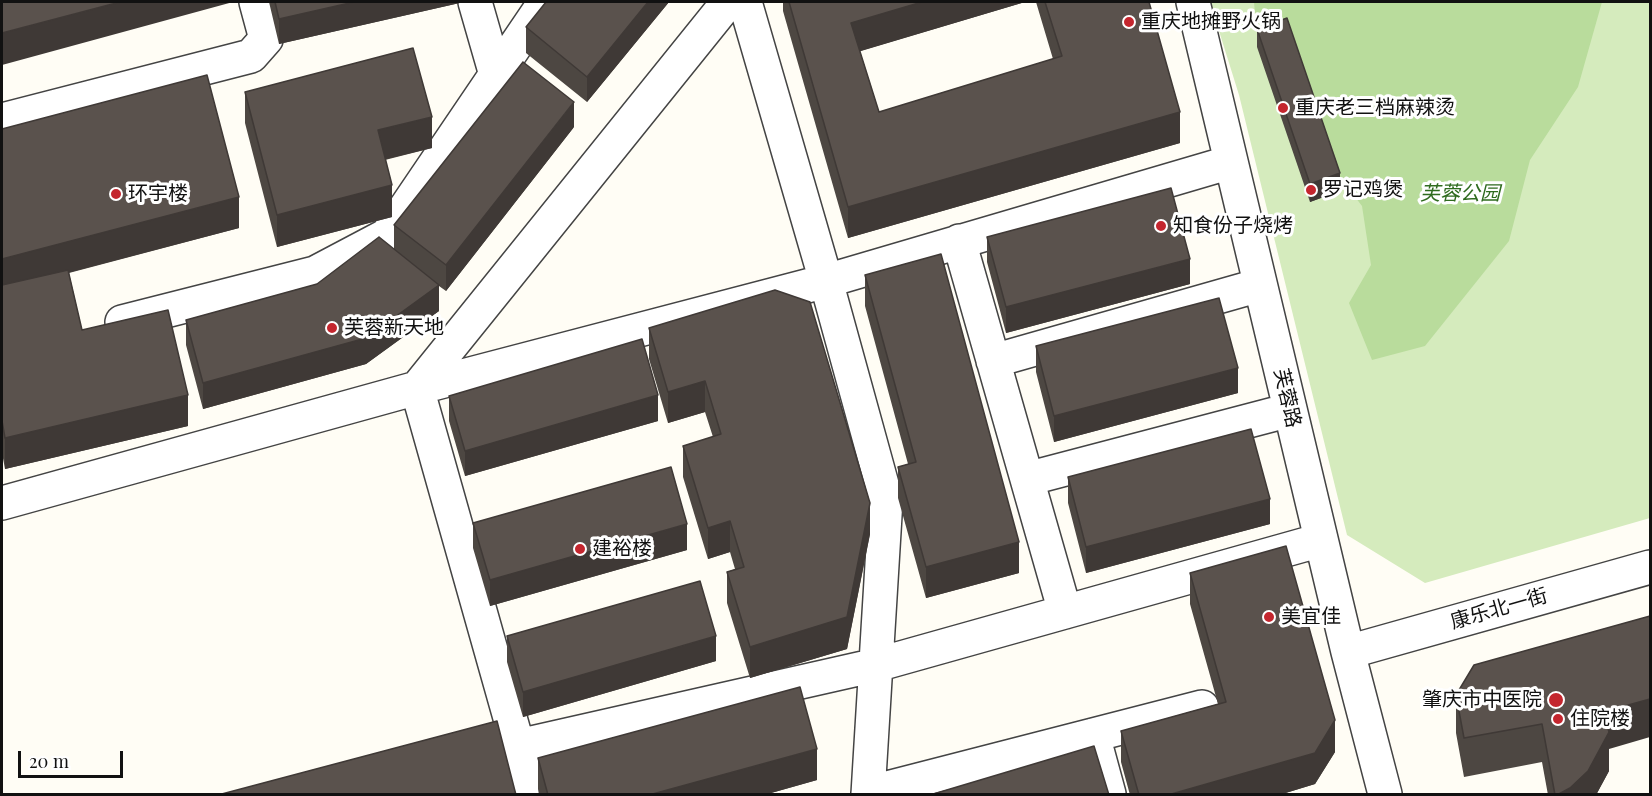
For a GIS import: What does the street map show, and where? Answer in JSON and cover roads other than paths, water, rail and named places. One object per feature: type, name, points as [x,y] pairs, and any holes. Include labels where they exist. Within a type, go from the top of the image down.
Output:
[{"type":"street","points":[[2,120],[251,56],[266,39],[256,2]]},
{"type":"street","points":[[475,2],[496,75]]},
{"type":"street","points":[[105,326],[315,273],[387,236],[545,2]]},
{"type":"street","points":[[417,388],[728,2]]},
{"type":"street","points":[[745,2],[886,499],[868,794],[1202,707]]},
{"type":"street","name":"芙蓉路","points":[[1193,2],[1348,652],[1385,795]]},
{"type":"street","points":[[2,503],[417,388],[826,281],[1231,162]]},
{"type":"street","points":[[959,241],[1065,612]]},
{"type":"street","points":[[993,361],[1260,285]]},
{"type":"street","points":[[417,388],[530,795]]},
{"type":"street","points":[[1027,479],[1290,410]]},
{"type":"street","points":[[518,746],[876,664],[1321,540]]},
{"type":"street","name":"康乐北一街","points":[[1348,652],[1650,567]]},
{"type":"street","points":[[1093,735],[1109,795]]},
{"type":"place","name":"重庆地摊野火锅","points":[[1129,22]]},
{"type":"place","name":"重庆老三档麻辣烫","points":[[1283,108]]},
{"type":"place","name":"罗记鸡煲","points":[[1311,190]]},
{"type":"place","name":"环宇楼","points":[[116,194]]},
{"type":"place","name":"知食份子烧烤","points":[[1161,226]]},
{"type":"place","name":"芙蓉新天地","points":[[332,328]]},
{"type":"place","name":"建裕楼","points":[[580,549]]},
{"type":"place","name":"美宜佳","points":[[1269,617]]},
{"type":"place","name":"肇庆市中医院","points":[[1556,700]]},
{"type":"place","name":"住院楼","points":[[1558,719]]},
{"type":"park label","name":"芙蓉公园","points":[[1460,194]]}]
